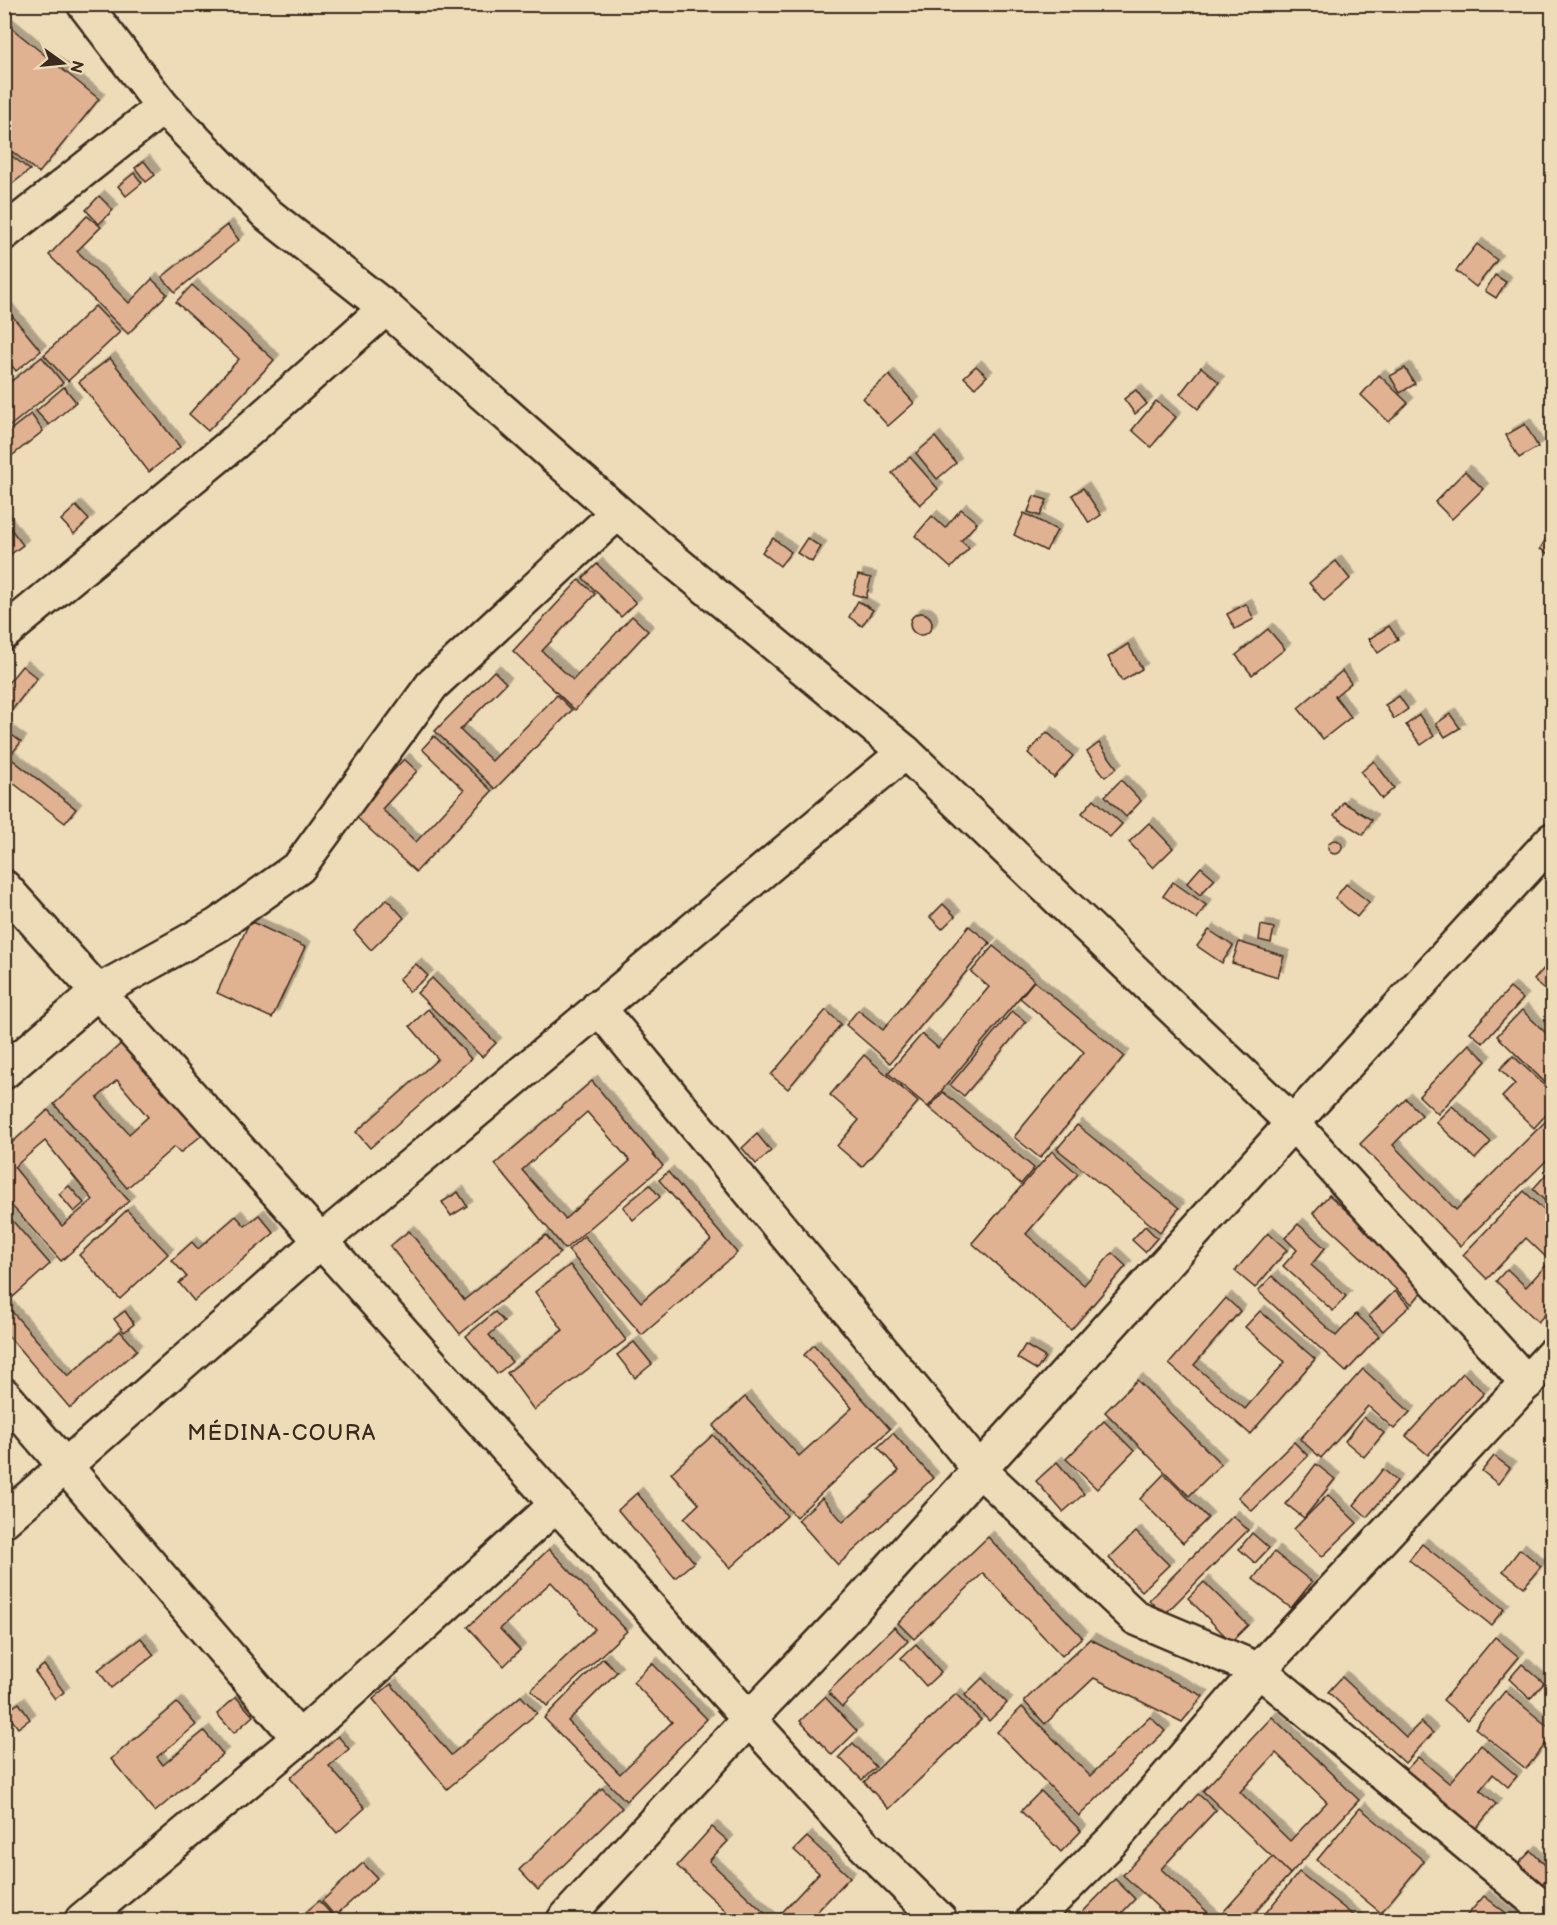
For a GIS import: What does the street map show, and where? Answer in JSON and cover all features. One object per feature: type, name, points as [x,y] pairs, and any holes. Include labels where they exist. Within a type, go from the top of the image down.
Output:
[{"type":"street","points":[[84,4],[163,107],[267,214],[386,308],[618,513],[905,752],[1293,1123],[1527,1383]]},
{"type":"street","points":[[4,233],[163,107]]},
{"type":"street","points":[[4,633],[235,442],[386,308]]},
{"type":"street","points":[[4,1072],[99,991],[218,925],[299,867],[432,685],[618,513]]},
{"type":"street","points":[[4,1520],[321,1240],[905,752]]},
{"type":"street","points":[[564,1920],[859,1603],[1552,840]]},
{"type":"street","points":[[4,887],[749,1719],[865,1846],[940,1920]]},
{"type":"street","points":[[598,1007],[801,1256],[980,1470],[1136,1618],[1259,1670],[1552,1915]]},
{"type":"street","points":[[1033,1920],[1114,1839],[1259,1670],[1552,1355]]},
{"type":"street","points":[[4,1395],[67,1465],[299,1738]]},
{"type":"street","points":[[82,1920],[299,1738],[557,1504]]},
{"type":"building","points":[[4,22],[99,99],[39,173],[4,145]]},
{"type":"building","points":[[4,150],[30,170],[4,190]]},
{"type":"building","points":[[144,161],[155,175],[146,182],[135,168]]},
{"type":"building","points":[[134,173],[142,183],[126,196],[118,186]]},
{"type":"building","points":[[99,196],[113,210],[99,224],[86,210]]},
{"type":"building","points":[[87,216],[101,227],[77,251],[129,303],[152,279],[167,294],[128,334],[49,255]]},
{"type":"building","points":[[227,225],[239,240],[175,292],[162,277]]},
{"type":"building","points":[[1477,244],[1497,260],[1476,287],[1456,271]]},
{"type":"building","points":[[1495,275],[1506,282],[1496,298],[1485,291]]},
{"type":"building","points":[[192,285],[274,360],[208,431],[189,414],[239,359],[176,302]]},
{"type":"building","points":[[4,306],[41,351],[16,371],[4,356]]},
{"type":"building","points":[[95,306],[120,332],[68,381],[44,355]]},
{"type":"building","points":[[42,357],[63,383],[4,431],[4,387]]},
{"type":"building","points":[[110,358],[180,447],[149,472],[79,382]]},
{"type":"building","points":[[976,366],[987,376],[975,388],[964,377]]},
{"type":"building","points":[[1201,367],[1219,382],[1198,409],[1180,394]]},
{"type":"building","points":[[1405,368],[1415,384],[1400,393],[1390,376]]},
{"type":"building","points":[[889,375],[914,403],[888,426],[863,398]]},
{"type":"building","points":[[1379,375],[1408,403],[1389,422],[1361,395]]},
{"type":"building","points":[[64,387],[76,402],[49,425],[36,411]]},
{"type":"building","points":[[1136,390],[1147,404],[1135,414],[1124,399]]},
{"type":"building","points":[[1156,401],[1176,417],[1151,447],[1132,430]]},
{"type":"building","points":[[31,414],[43,431],[4,462],[4,435]]},
{"type":"building","points":[[1525,424],[1538,447],[1519,458],[1506,435]]},
{"type":"building","points":[[935,437],[956,463],[937,479],[916,453]]},
{"type":"building","points":[[910,457],[938,489],[920,505],[892,473]]},
{"type":"building","points":[[1465,471],[1483,489],[1452,519],[1435,502]]},
{"type":"building","points":[[1083,488],[1101,515],[1089,523],[1072,495]]},
{"type":"building","points":[[1034,496],[1047,500],[1040,516],[1028,512]]},
{"type":"building","points":[[76,506],[89,520],[74,534],[61,520]]},
{"type":"building","points":[[961,509],[977,523],[961,541],[969,548],[951,568],[915,536],[932,516],[945,528]]},
{"type":"building","points":[[1024,513],[1057,530],[1046,551],[1014,535]]},
{"type":"building","points":[[4,520],[23,545],[7,557],[4,554]]},
{"type":"building","points":[[1552,528],[1552,556],[1540,549]]},
{"type":"building","points":[[773,538],[791,552],[780,566],[762,552]]},
{"type":"building","points":[[807,538],[821,547],[812,562],[797,553]]},
{"type":"building","points":[[1336,561],[1350,579],[1324,601],[1309,583]]},
{"type":"building","points":[[597,564],[636,603],[621,617],[583,578]]},
{"type":"building","points":[[858,575],[871,578],[866,598],[853,594]]},
{"type":"building","points":[[579,580],[595,594],[542,651],[573,680],[632,616],[648,631],[575,710],[513,651]]},
{"type":"building","points":[[858,601],[873,610],[862,626],[849,617]]},
{"type":"building","points":[[1246,604],[1254,619],[1235,629],[1227,614]]},
{"type":"building","points":[[917,613],[925,613],[932,620],[932,628],[925,635],[917,635],[910,628],[910,620]]},
{"type":"building","points":[[1389,626],[1398,639],[1378,653],[1369,639]]},
{"type":"building","points":[[1268,629],[1285,649],[1252,675],[1236,655]]},
{"type":"building","points":[[1128,644],[1142,669],[1122,681],[1108,657]]},
{"type":"building","points":[[22,666],[37,678],[4,720],[4,688]]},
{"type":"building","points":[[494,671],[506,683],[460,730],[492,761],[557,695],[572,710],[495,789],[435,731]]},
{"type":"building","points":[[1342,671],[1351,683],[1335,696],[1351,717],[1323,739],[1298,708]]},
{"type":"building","points":[[1399,696],[1408,709],[1394,719],[1385,705]]},
{"type":"building","points":[[1450,714],[1460,728],[1445,737],[1436,724]]},
{"type":"building","points":[[1419,715],[1434,736],[1421,745],[1406,725]]},
{"type":"building","points":[[4,729],[21,742],[9,757],[76,809],[65,823],[4,776]]},
{"type":"building","points":[[1047,732],[1073,756],[1054,778],[1028,753]]},
{"type":"building","points":[[434,736],[492,791],[416,872],[353,814],[404,759],[417,771],[382,809],[416,842],[464,790],[422,749]]},
{"type":"building","points":[[1099,743],[1117,768],[1105,777],[1087,752]]},
{"type":"building","points":[[1374,761],[1394,788],[1382,799],[1361,772]]},
{"type":"building","points":[[1121,780],[1141,801],[1126,817],[1105,796]]},
{"type":"building","points":[[1094,799],[1122,824],[1110,837],[1082,813]]},
{"type":"building","points":[[1343,802],[1372,820],[1363,835],[1334,816]]},
{"type":"building","points":[[1149,823],[1173,848],[1153,868],[1129,842]]},
{"type":"building","points":[[1335,840],[1340,842],[1342,847],[1340,852],[1335,854],[1330,852],[1328,847],[1330,842]]},
{"type":"building","points":[[1201,867],[1215,879],[1200,895],[1187,883]]},
{"type":"building","points":[[1173,882],[1206,905],[1197,919],[1163,896]]},
{"type":"building","points":[[1346,884],[1369,902],[1357,917],[1335,898]]},
{"type":"building","points":[[387,899],[404,918],[371,950],[354,931]]},
{"type":"building","points":[[943,904],[955,916],[942,929],[930,917]]},
{"type":"building","points":[[250,921],[305,947],[272,1018],[217,993]]},
{"type":"building","points":[[1261,925],[1274,928],[1271,943],[1259,940]]},
{"type":"building","points":[[969,926],[990,943],[890,1063],[846,1025],[858,1010],[883,1030]]},
{"type":"building","points":[[1209,930],[1233,946],[1222,963],[1197,946]]},
{"type":"building","points":[[1239,942],[1284,956],[1278,977],[1232,963]]},
{"type":"building","points":[[993,946],[1034,980],[928,1107],[888,1073],[922,1034],[938,1048],[989,987],[971,972]]},
{"type":"building","points":[[1552,959],[1552,996],[1534,980]]},
{"type":"building","points":[[416,964],[428,976],[409,992],[399,979]]},
{"type":"building","points":[[432,978],[496,1043],[482,1057],[417,993]]},
{"type":"building","points":[[1034,981],[1124,1056],[1040,1158],[1014,1137],[1084,1052],[1020,998]]},
{"type":"building","points":[[1510,988],[1523,999],[1483,1043],[1470,1032]]},
{"type":"building","points":[[428,1009],[471,1059],[370,1148],[356,1132],[438,1059],[410,1026]]},
{"type":"building","points":[[826,1010],[841,1024],[788,1089],[771,1075]]},
{"type":"building","points":[[1522,1010],[1552,1039],[1552,1089],[1497,1036]]},
{"type":"building","points":[[1012,1011],[1026,1022],[964,1096],[950,1085]]},
{"type":"building","points":[[123,1042],[202,1135],[180,1153],[174,1147],[127,1188],[54,1104]],"holes":[[[117,1080],[148,1117],[129,1134],[97,1098]]]},
{"type":"building","points":[[1469,1044],[1486,1061],[1438,1114],[1419,1096]]},
{"type":"building","points":[[864,1055],[918,1102],[862,1167],[837,1146],[859,1120],[830,1095]]},
{"type":"building","points":[[1513,1056],[1552,1092],[1552,1108],[1534,1128],[1502,1097],[1515,1084],[1500,1069]]},
{"type":"building","points":[[592,1081],[663,1166],[565,1249],[495,1164]],"holes":[[[587,1112],[630,1161],[565,1219],[522,1170]]]},
{"type":"building","points":[[943,1092],[1034,1168],[1021,1184],[929,1108]]},
{"type":"building","points":[[1406,1099],[1422,1115],[1393,1145],[1456,1210],[1552,1115],[1552,1155],[1460,1246],[1360,1144]]},
{"type":"building","points":[[1452,1106],[1491,1142],[1475,1159],[1436,1122]]},
{"type":"building","points":[[48,1110],[129,1201],[61,1261],[4,1197],[4,1150]],"holes":[[[45,1141],[93,1200],[62,1226],[14,1167]]]},
{"type":"building","points":[[1077,1125],[1179,1208],[1160,1232],[1057,1149]]},
{"type":"building","points":[[757,1134],[771,1151],[756,1164],[742,1148]]},
{"type":"building","points":[[1052,1151],[1078,1174],[1026,1234],[1084,1285],[1112,1253],[1126,1266],[1071,1330],[972,1243]]},
{"type":"building","points":[[1552,1168],[1552,1208],[1533,1189]]},
{"type":"building","points":[[668,1172],[737,1253],[642,1335],[568,1250],[584,1236],[641,1302],[711,1240],[659,1180]]},
{"type":"building","points":[[650,1185],[660,1197],[633,1220],[623,1207]]},
{"type":"building","points":[[69,1186],[84,1203],[74,1212],[59,1194]]},
{"type":"building","points":[[1524,1191],[1552,1218],[1552,1307],[1538,1322],[1496,1281],[1507,1269],[1526,1287],[1550,1261],[1526,1238],[1487,1279],[1463,1255]]},
{"type":"building","points":[[458,1192],[467,1206],[451,1216],[442,1202]]},
{"type":"building","points":[[1329,1195],[1428,1284],[1412,1304],[1313,1213]]},
{"type":"building","points":[[127,1210],[168,1254],[120,1299],[79,1255]]},
{"type":"building","points":[[4,1211],[50,1264],[4,1305],[4,1260],[10,1255],[4,1249]]},
{"type":"building","points":[[259,1215],[274,1233],[194,1301],[179,1283],[187,1277],[172,1260],[192,1242],[198,1249],[236,1216],[245,1226]]},
{"type":"building","points":[[1298,1224],[1325,1248],[1311,1265],[1346,1296],[1333,1311],[1283,1266],[1297,1250],[1285,1238]]},
{"type":"building","points":[[1145,1226],[1157,1238],[1145,1252],[1132,1240]]},
{"type":"building","points":[[409,1231],[464,1300],[546,1235],[560,1253],[460,1334],[390,1246]]},
{"type":"building","points":[[1268,1233],[1287,1250],[1255,1288],[1235,1271]]},
{"type":"building","points":[[570,1265],[626,1340],[534,1410],[507,1373],[563,1330],[535,1292]]},
{"type":"building","points":[[1272,1276],[1336,1336],[1356,1314],[1379,1336],[1346,1372],[1258,1291]]},
{"type":"building","points":[[1395,1291],[1410,1306],[1383,1331],[1369,1316]]},
{"type":"building","points":[[1226,1298],[1240,1311],[1194,1365],[1245,1409],[1285,1362],[1245,1327],[1260,1311],[1315,1359],[1250,1434],[1169,1364]]},
{"type":"building","points":[[8,1307],[68,1376],[120,1331],[137,1350],[70,1408],[4,1331],[4,1310]]},
{"type":"building","points":[[125,1311],[134,1324],[124,1332],[114,1319]]},
{"type":"building","points":[[495,1312],[504,1322],[489,1335],[512,1362],[497,1374],[466,1336]]},
{"type":"building","points":[[634,1342],[652,1364],[635,1378],[617,1355]]},
{"type":"building","points":[[814,1345],[890,1429],[796,1517],[713,1426],[745,1397],[799,1456],[852,1408],[804,1355]]},
{"type":"building","points":[[1025,1345],[1045,1357],[1037,1370],[1017,1358]]},
{"type":"building","points":[[1363,1369],[1410,1412],[1394,1429],[1368,1406],[1321,1458],[1300,1439]]},
{"type":"building","points":[[1463,1373],[1484,1393],[1428,1455],[1406,1436]]},
{"type":"building","points":[[1137,1380],[1221,1464],[1189,1496],[1105,1412]]},
{"type":"building","points":[[1364,1417],[1384,1433],[1364,1457],[1345,1441]]},
{"type":"building","points":[[1104,1421],[1134,1451],[1097,1489],[1066,1459]]},
{"type":"building","points":[[893,1433],[933,1478],[838,1565],[798,1520],[822,1498],[843,1522],[899,1471],[878,1447]]},
{"type":"building","points":[[713,1435],[787,1516],[730,1568],[684,1518],[699,1504],[671,1473]]},
{"type":"building","points":[[1294,1442],[1308,1456],[1252,1511],[1238,1497]]},
{"type":"building","points":[[1494,1456],[1510,1468],[1498,1484],[1482,1471]]},
{"type":"building","points":[[1057,1462],[1084,1494],[1063,1512],[1036,1481]]},
{"type":"building","points":[[1316,1464],[1335,1479],[1304,1518],[1286,1504]]},
{"type":"building","points":[[1383,1469],[1397,1481],[1367,1517],[1354,1505]]},
{"type":"building","points":[[1164,1474],[1208,1518],[1183,1543],[1140,1499]]},
{"type":"building","points":[[637,1493],[694,1562],[675,1578],[618,1510]]},
{"type":"building","points":[[1328,1495],[1357,1523],[1322,1557],[1294,1529]]},
{"type":"building","points":[[1233,1516],[1248,1530],[1164,1615],[1149,1600]]},
{"type":"building","points":[[1136,1532],[1169,1565],[1142,1591],[1109,1558]]},
{"type":"building","points":[[1252,1533],[1269,1548],[1255,1563],[1239,1549]]},
{"type":"building","points":[[988,1537],[1082,1637],[1062,1656],[983,1573],[914,1639],[898,1623]]},
{"type":"building","points":[[1422,1544],[1504,1609],[1491,1625],[1409,1560]]},
{"type":"building","points":[[549,1549],[627,1631],[547,1706],[531,1690],[595,1629],[551,1582],[500,1629],[520,1650],[504,1666],[468,1627]]},
{"type":"building","points":[[1520,1549],[1541,1566],[1524,1587],[1503,1571]]},
{"type":"building","points":[[1274,1552],[1312,1582],[1291,1608],[1253,1579]]},
{"type":"building","points":[[1204,1582],[1248,1625],[1231,1642],[1188,1598]]},
{"type":"building","points":[[894,1627],[908,1641],[842,1707],[828,1692]]},
{"type":"building","points":[[1495,1637],[1519,1657],[1467,1720],[1443,1700]]},
{"type":"building","points":[[141,1638],[154,1655],[111,1688],[98,1670]]},
{"type":"building","points":[[1090,1639],[1203,1696],[1182,1722],[1094,1678],[1045,1724],[1024,1701]]},
{"type":"building","points":[[916,1644],[941,1672],[926,1686],[901,1658]]},
{"type":"building","points":[[603,1658],[617,1672],[568,1721],[620,1774],[672,1722],[633,1682],[652,1663],[707,1719],[626,1801],[544,1718]]},
{"type":"building","points":[[1522,1664],[1544,1683],[1530,1699],[1509,1679]]},
{"type":"building","points":[[44,1665],[64,1692],[55,1699],[35,1672]]},
{"type":"building","points":[[1342,1677],[1406,1737],[1421,1722],[1433,1733],[1405,1763],[1328,1692]]},
{"type":"building","points":[[982,1678],[1007,1703],[989,1721],[965,1695]]},
{"type":"building","points":[[391,1684],[451,1755],[521,1696],[537,1713],[447,1789],[373,1699]]},
{"type":"building","points":[[1505,1691],[1552,1730],[1552,1736],[1526,1769],[1475,1728]]},
{"type":"building","points":[[956,1694],[981,1720],[889,1809],[864,1782]]},
{"type":"building","points":[[236,1697],[253,1716],[234,1733],[217,1714]]},
{"type":"building","points":[[825,1697],[857,1731],[832,1755],[800,1721]]},
{"type":"building","points":[[19,1703],[30,1719],[18,1728],[6,1712]]},
{"type":"building","points":[[177,1703],[196,1725],[157,1757],[163,1765],[204,1731],[223,1754],[155,1812],[111,1759]]},
{"type":"building","points":[[1022,1707],[1090,1776],[1150,1717],[1165,1731],[1079,1816],[997,1732]]},
{"type":"building","points":[[1272,1717],[1359,1800],[1290,1874],[1203,1791]],"holes":[[[1276,1753],[1327,1802],[1290,1841],[1240,1792]]]},
{"type":"building","points":[[338,1736],[349,1749],[329,1766],[365,1808],[337,1833],[290,1778]]},
{"type":"building","points":[[853,1743],[876,1767],[862,1780],[839,1757]]},
{"type":"building","points":[[1481,1745],[1517,1776],[1508,1787],[1493,1774],[1480,1790],[1496,1804],[1474,1831],[1404,1772],[1418,1757],[1449,1783]]},
{"type":"building","points":[[602,1788],[622,1808],[538,1890],[519,1870]]},
{"type":"building","points":[[1041,1791],[1081,1831],[1061,1852],[1021,1811]]},
{"type":"building","points":[[1198,1794],[1216,1810],[1161,1869],[1216,1920],[1172,1920],[1123,1875]]},
{"type":"building","points":[[1360,1808],[1424,1861],[1381,1913],[1317,1860]]},
{"type":"building","points":[[712,1827],[728,1841],[709,1861],[772,1920],[736,1920],[677,1866]]},
{"type":"building","points":[[807,1837],[850,1877],[809,1920],[775,1920],[819,1873],[794,1850]]},
{"type":"building","points":[[1531,1851],[1552,1872],[1542,1884],[1519,1863]]},
{"type":"building","points":[[1273,1857],[1290,1874],[1248,1920],[1216,1920]]},
{"type":"building","points":[[363,1863],[377,1878],[335,1916],[322,1901]]},
{"type":"building","points":[[1299,1872],[1359,1920],[1260,1920]]},
{"type":"building","points":[[1115,1879],[1135,1899],[1115,1920],[1075,1920]]},
{"type":"building","points":[[1484,1896],[1515,1920],[1463,1920]]},
{"type":"building","points":[[319,1901],[337,1920],[297,1920]]},
{"type":"district","name":"MÉDINA-COURA","points":[[282,1433]]}]
